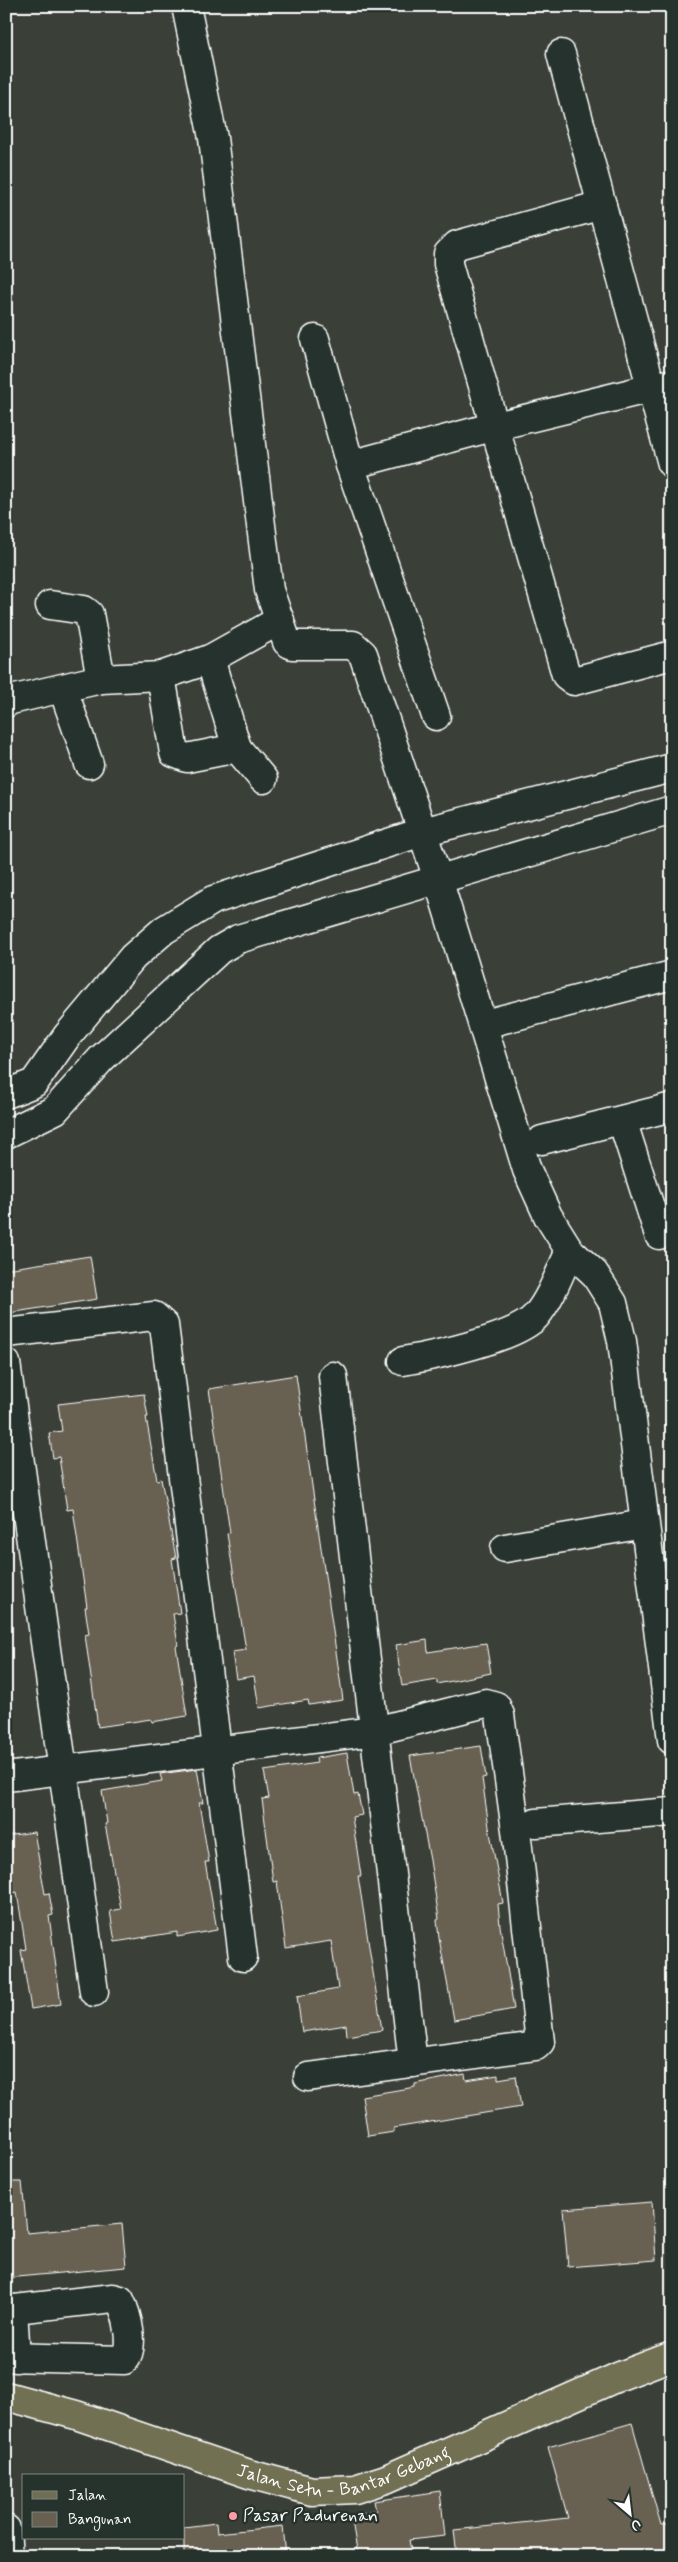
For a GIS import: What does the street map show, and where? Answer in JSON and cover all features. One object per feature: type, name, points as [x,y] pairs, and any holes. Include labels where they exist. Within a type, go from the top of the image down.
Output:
[{"type":"main road","name":"Jalan Setu - Bantar Gebang","points":[[6,2396],[76,2414],[249,2474],[312,2491],[356,2489],[386,2480],[620,2376],[672,2356]]},
{"type":"street","points":[[186,6],[214,138],[269,590],[287,642],[292,645],[353,645],[363,654],[438,879],[527,1170],[548,1216],[570,1251],[594,1273],[613,1303],[622,1341],[630,1391],[644,1524],[672,1740]]},
{"type":"street","points":[[561,54],[602,205],[666,384],[672,464]]},
{"type":"street","points":[[602,205],[457,245],[448,254],[448,264],[566,675],[574,681],[672,655]]},
{"type":"street","points":[[314,339],[350,465],[436,716]]},
{"type":"street","points":[[350,465],[496,426],[666,384]]},
{"type":"street","points":[[50,605],[84,610],[89,614],[102,679]]},
{"type":"street","points":[[6,703],[11,700],[102,679],[161,676],[210,659],[280,620]]},
{"type":"street","points":[[210,659],[237,748],[263,779]]},
{"type":"street","points":[[161,676],[174,753],[187,758],[237,748]]},
{"type":"street","points":[[63,689],[90,764]]},
{"type":"street","points":[[6,1094],[34,1084],[67,1036],[133,957],[190,913],[213,900],[422,832],[672,768]]},
{"type":"street","points":[[6,1134],[55,1110],[101,1059],[219,950],[238,939],[672,810]]},
{"type":"street","points":[[496,1021],[672,976]]},
{"type":"street","points":[[34,1084],[55,1110]]},
{"type":"street","points":[[542,1140],[672,1107]]},
{"type":"street","points":[[622,1120],[658,1236]]},
{"type":"street","points":[[403,1361],[438,1354],[514,1330],[530,1322],[544,1305],[570,1251]]},
{"type":"street","points":[[6,1333],[154,1316],[164,1325],[243,1957]]},
{"type":"street","points":[[6,1363],[94,1992]]},
{"type":"street","points":[[333,1376],[413,2063]]},
{"type":"street","points":[[505,1548],[644,1524]]},
{"type":"street","points":[[6,1777],[374,1731],[486,1703],[496,1706],[500,1715],[516,1830],[540,2042],[536,2046],[308,2078]]},
{"type":"street","points":[[536,1823],[672,1812]]},
{"type":"street","points":[[113,2298],[120,2300],[124,2308],[130,2348],[128,2356],[124,2360],[11,2357],[9,2309],[113,2298]]},
{"type":"street","points":[[6,2529],[8,2556]]},
{"type":"building","points":[[90,1256],[97,1299],[9,1313],[6,1269]]},
{"type":"building","points":[[296,1375],[343,1700],[309,1705],[308,1700],[259,1708],[254,1676],[236,1679],[232,1652],[246,1650],[227,1534],[230,1533],[209,1389]]},
{"type":"building","points":[[144,1394],[157,1480],[161,1479],[176,1558],[172,1559],[180,1613],[173,1614],[187,1716],[152,1722],[151,1719],[98,1727],[85,1635],[89,1634],[85,1607],[87,1607],[73,1509],[67,1510],[59,1457],[53,1458],[49,1433],[62,1431],[58,1404]]},
{"type":"building","points":[[427,1640],[428,1652],[486,1643],[491,1673],[437,1684],[437,1680],[402,1686],[396,1645]]},
{"type":"building","points":[[481,1746],[486,1777],[482,1778],[503,1903],[498,1904],[500,1926],[514,2009],[454,2020],[439,1938],[437,1920],[439,1919],[430,1860],[410,1756]]},
{"type":"building","points":[[347,1753],[354,1795],[358,1794],[362,1815],[352,1817],[361,1876],[358,1876],[382,2030],[347,2036],[346,2025],[302,2032],[297,1996],[338,1989],[331,1941],[286,1948],[277,1881],[273,1882],[262,1799],[269,1798],[264,1771],[317,1763],[316,1758]]},
{"type":"building","points":[[197,1769],[203,1803],[199,1803],[209,1862],[205,1862],[217,1930],[177,1937],[177,1932],[115,1942],[110,1911],[121,1909],[105,1824],[107,1823],[102,1791],[162,1781],[160,1774]]},
{"type":"building","points":[[34,1832],[45,1894],[49,1893],[53,1915],[49,1916],[61,2004],[31,2009],[21,1950],[26,1949],[17,1892],[13,1893],[6,1836]]},
{"type":"building","points":[[465,2074],[466,2080],[498,2075],[498,2079],[516,2076],[521,2107],[394,2128],[394,2132],[368,2136],[362,2096],[415,2087],[415,2084]]},
{"type":"building","points":[[6,2182],[22,2182],[27,2233],[122,2224],[126,2267],[6,2278]]},
{"type":"building","points":[[652,2202],[656,2260],[568,2267],[563,2209]]},
{"type":"building","points":[[632,2423],[661,2525],[672,2524],[672,2556],[457,2556],[454,2530],[568,2518],[548,2447]]},
{"type":"building","points":[[440,2491],[445,2536],[409,2540],[412,2556],[358,2556],[351,2515],[376,2511],[374,2501]]},
{"type":"building","points":[[216,2523],[217,2533],[283,2526],[286,2556],[184,2556],[185,2527]]},
{"type":"place","name":"Pasar Padurenan","points":[[233,2516]]}]
